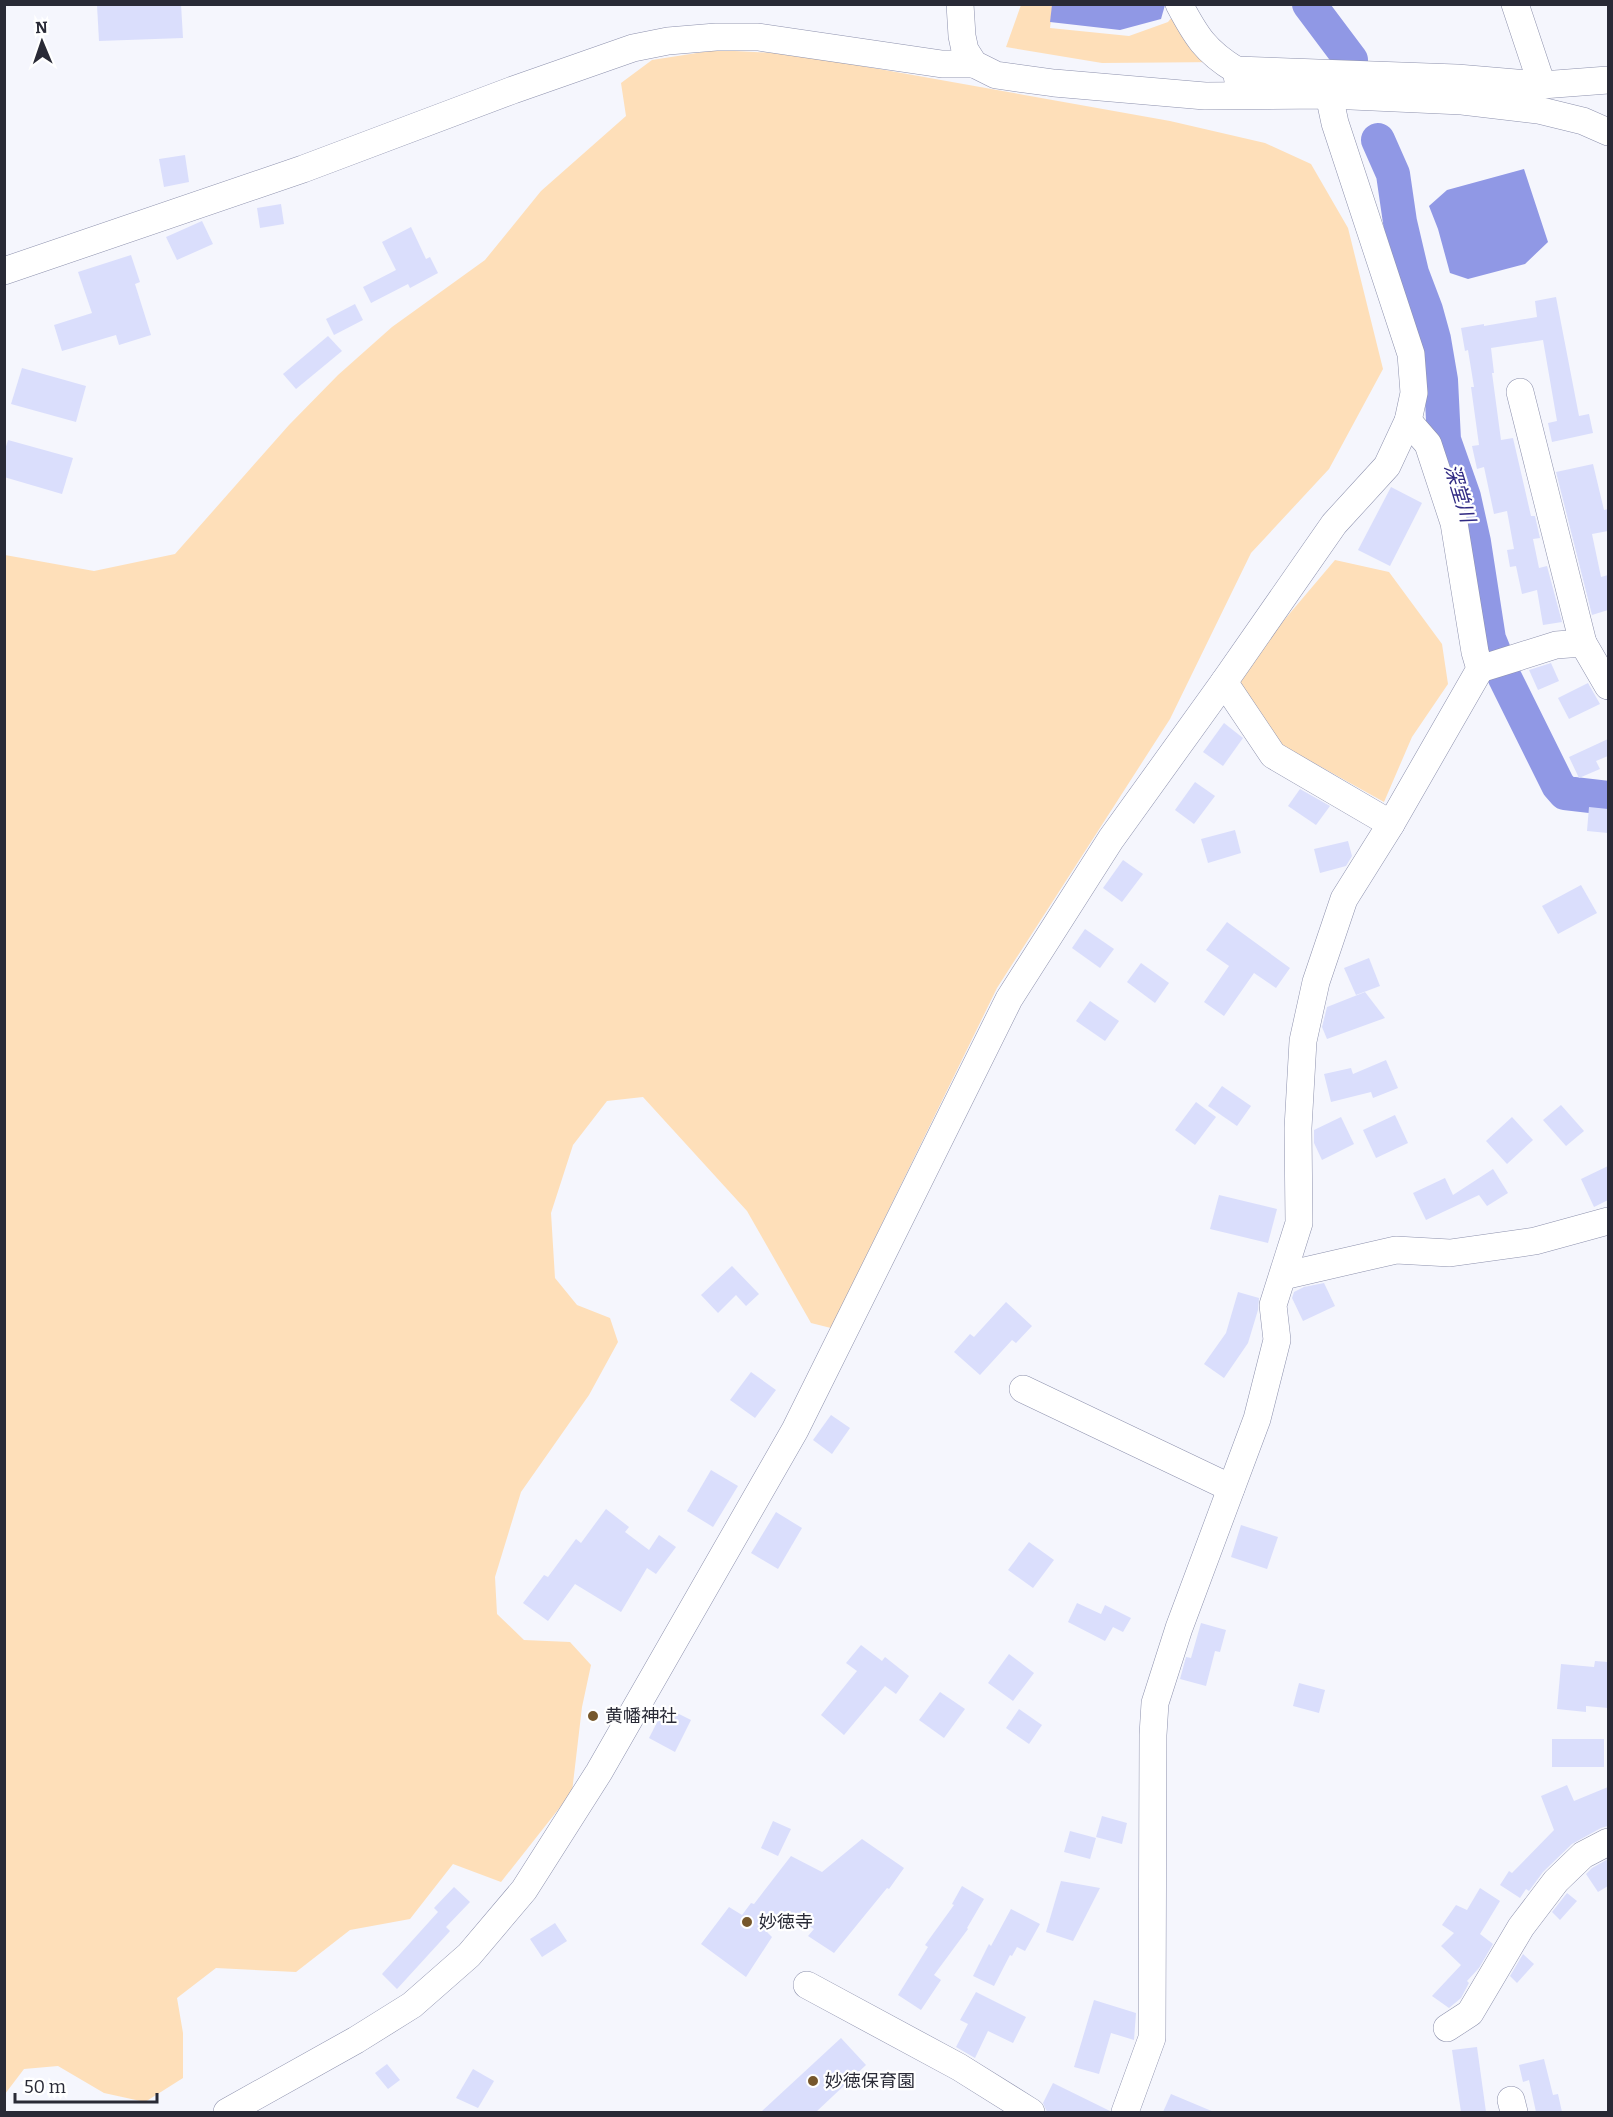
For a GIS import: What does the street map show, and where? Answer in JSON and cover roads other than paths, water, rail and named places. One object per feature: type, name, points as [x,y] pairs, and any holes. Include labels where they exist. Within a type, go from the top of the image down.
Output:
[{"type":"street","points":[[960,4],[965,50],[974,64],[996,75],[1054,83],[1205,96],[1239,83],[1457,78],[1542,85],[1608,80]]},
{"type":"street","points":[[1179,4],[1193,31],[1239,83],[1329,95],[1462,101],[1538,110],[1583,121],[1608,132]]},
{"type":"street","points":[[1515,4],[1542,85]]},
{"type":"street","points":[[4,271],[303,169],[513,90],[633,48],[668,41],[716,37],[758,37],[942,64],[974,64]]},
{"type":"street","points":[[227,2112],[356,2040],[412,2005],[469,1955],[524,1890],[599,1772],[795,1430],[1009,999],[1111,839],[1334,524],[1387,466],[1408,421],[1414,393],[1412,354],[1335,123],[1329,95]]},
{"type":"street","points":[[1520,393],[1583,643],[1608,686]]},
{"type":"street","points":[[1408,421],[1428,444],[1454,523],[1475,652],[1480,669]]},
{"type":"street","points":[[1125,2112],[1152,2038],[1155,1703],[1179,1628],[1257,1419],[1277,1340],[1273,1305],[1299,1223],[1298,1128],[1302,1041],[1316,982],[1344,898],[1391,824],[1480,669],[1556,645],[1583,643]]},
{"type":"street","points":[[1224,682],[1273,755],[1391,824]]},
{"type":"street","points":[[1283,1276],[1396,1250],[1450,1253],[1535,1241],[1608,1221]]},
{"type":"street","points":[[1023,1389],[1231,1488]]},
{"type":"street","points":[[1447,2028],[1470,2013],[1521,1927],[1556,1881],[1583,1855],[1608,1842]]},
{"type":"street","points":[[807,1985],[959,2067],[1030,2112]]},
{"type":"water","points":[[1165,4],[1161,19],[1120,30],[1050,22],[1052,5]]},
{"type":"water","points":[[1524,169],[1548,242],[1525,264],[1468,279],[1450,273],[1429,206],[1447,190]]},
{"type":"waterway","name":"深堂川","points":[[1309,4],[1351,60]]},
{"type":"waterway","name":"深堂川","points":[[1378,140],[1393,174],[1400,222],[1412,273],[1434,339],[1441,380],[1444,440],[1464,497],[1474,542],[1489,639],[1505,678],[1558,785],[1565,793],[1608,798]]},
{"type":"place","name":"黄幡神社","points":[[593,1716]]},
{"type":"place","name":"妙徳寺","points":[[747,1922]]},
{"type":"place","name":"妙徳保育園","points":[[813,2081]]}]
